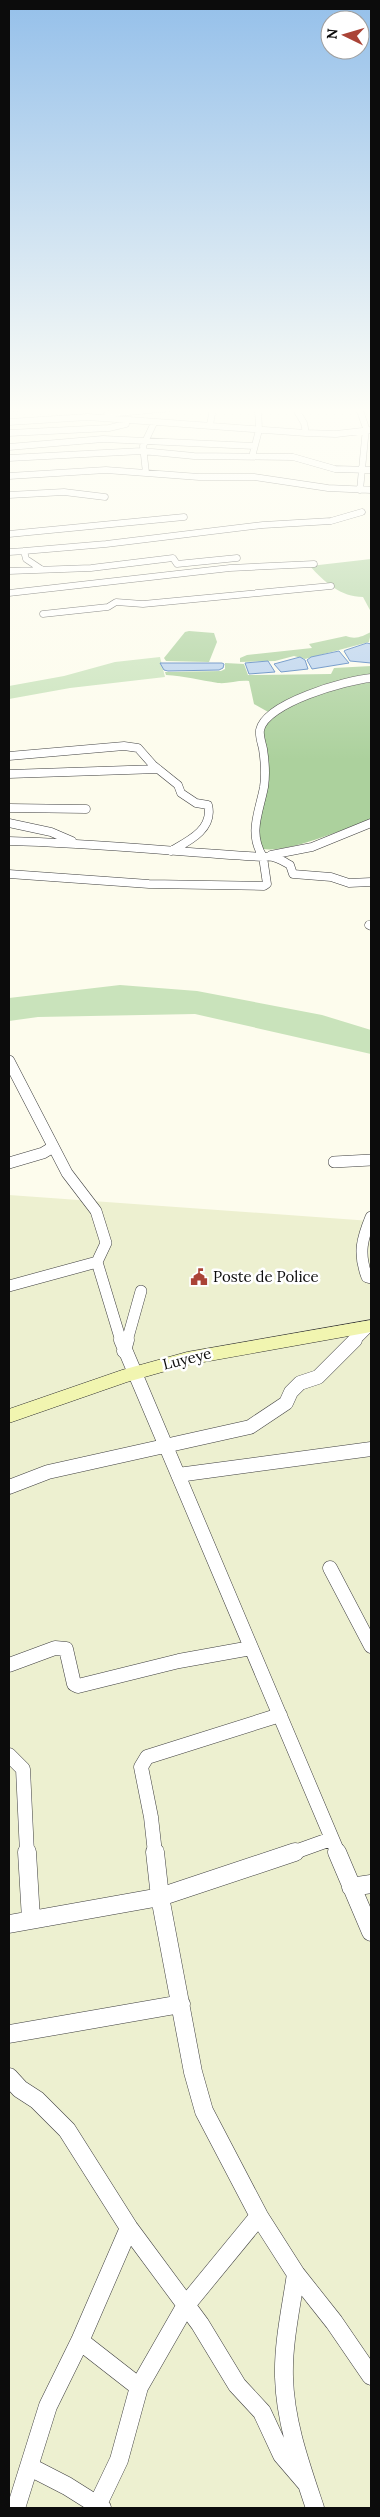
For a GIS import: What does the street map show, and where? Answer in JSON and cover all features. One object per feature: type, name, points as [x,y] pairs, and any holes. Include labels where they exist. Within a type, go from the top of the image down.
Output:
[{"type":"street","points":[[9,534],[97,525]]},
{"type":"street","points":[[9,552],[99,545],[270,525]]},
{"type":"street","points":[[26,550],[23,554],[26,559],[41,569]]},
{"type":"street","points":[[9,571],[91,568],[173,558],[177,564],[237,558]]},
{"type":"street","points":[[9,593],[230,568],[314,564]]},
{"type":"street","points":[[43,614],[108,607],[116,602],[143,604],[331,586]]},
{"type":"street","points":[[371,678],[338,683],[270,715],[262,723],[260,730],[265,780],[256,817],[255,835],[256,848],[267,856],[290,865],[292,874],[331,877],[349,882],[371,882]]},
{"type":"street","points":[[9,756],[124,746],[138,748],[158,769],[178,785],[181,793],[196,803],[208,805],[210,811],[208,823],[194,838],[171,851]]},
{"type":"street","points":[[9,774],[158,769]]},
{"type":"street","points":[[9,808],[86,809]]},
{"type":"street","points":[[9,823],[51,832],[76,842]]},
{"type":"street","points":[[9,841],[76,842],[171,851],[267,856],[312,847],[371,823]]},
{"type":"street","points":[[9,874],[149,884],[264,886],[267,884],[267,856]]},
{"type":"street","points":[[9,1061],[67,1173],[96,1211],[106,1243],[97,1262],[124,1351],[371,1932]]},
{"type":"street","points":[[9,1163],[43,1153],[53,1148]]},
{"type":"street","points":[[334,1162],[371,1160]]},
{"type":"street","points":[[371,1217],[361,1242],[363,1267],[367,1277],[371,1278]]},
{"type":"street","points":[[9,1286],[97,1262]]},
{"type":"street","points":[[124,1351],[142,1291]]},
{"type":"street","points":[[9,1487],[48,1472],[250,1427],[286,1403],[291,1392],[300,1383],[318,1377],[354,1344],[370,1326]]},
{"type":"street","name":"Luyeye","points":[[9,1416],[52,1404],[134,1374],[223,1350],[370,1326]]},
{"type":"street","points":[[178,1475],[371,1449]]},
{"type":"street","points":[[330,1568],[371,1646]]},
{"type":"street","points":[[9,1665],[55,1648],[63,1648],[66,1650],[74,1684],[78,1686],[179,1661],[251,1648]]},
{"type":"street","points":[[280,1715],[144,1760],[141,1767],[150,1817],[160,1896],[193,2072],[204,2111],[260,2216],[296,2274],[334,2322],[371,2376]]},
{"type":"street","points":[[9,1755],[23,1769],[31,1919]]},
{"type":"street","points":[[9,1924],[160,1896],[249,1870],[331,1839]]},
{"type":"street","points":[[351,1887],[371,1884]]},
{"type":"street","points":[[9,2034],[181,2004]]},
{"type":"street","points":[[9,2077],[20,2089],[37,2100],[67,2130],[129,2228],[186,2305],[237,2385],[262,2412],[282,2455],[306,2483]]},
{"type":"street","points":[[30,2468],[67,2486],[99,2507],[119,2460],[139,2387],[186,2305],[216,2266],[260,2216]]},
{"type":"street","points":[[16,2508],[48,2406],[80,2341],[129,2228]]},
{"type":"street","points":[[296,2274],[284,2377],[287,2410],[314,2508]]},
{"type":"street","points":[[80,2341],[108,2365],[139,2387]]},
{"type":"green space","points":[[371,559],[371,612],[363,597],[347,594],[334,588],[310,566]]},
{"type":"green space","points":[[185,632],[214,633],[217,642],[209,662],[166,661],[164,658]]},
{"type":"green space","points":[[371,632],[369,642],[305,659],[294,656],[275,661],[240,662],[240,658],[247,655],[312,648],[309,644],[346,636],[359,637]]},
{"type":"green space","points":[[160,657],[165,677],[70,688],[9,699],[9,686],[64,676],[115,662]]},
{"type":"green space","points":[[225,663],[244,664],[248,675],[331,674],[334,668],[371,666],[371,819],[330,835],[280,849],[256,847],[262,797],[269,783],[263,730],[270,713],[254,704],[249,681],[218,683],[166,675],[165,672],[221,671],[225,669]]},
{"type":"green space","points":[[120,985],[197,991],[322,1015],[371,1030],[371,1054],[195,1014],[38,1017],[9,1021],[9,998]]},
{"type":"green space","points":[[9,1195],[371,1221],[371,2508],[9,2508]]},
{"type":"water","points":[[367,643],[371,644],[371,663],[350,661],[344,651]]},
{"type":"water","points":[[339,651],[349,663],[312,669],[307,660],[311,657]]},
{"type":"water","points":[[300,657],[305,660],[308,669],[281,672],[274,664]]},
{"type":"water","points":[[268,661],[275,672],[249,674],[245,663]]},
{"type":"water","points":[[160,663],[224,664],[223,668],[219,670],[168,671],[164,670]]},
{"type":"place","name":"Poste de Police","points":[[199,1277]]}]
